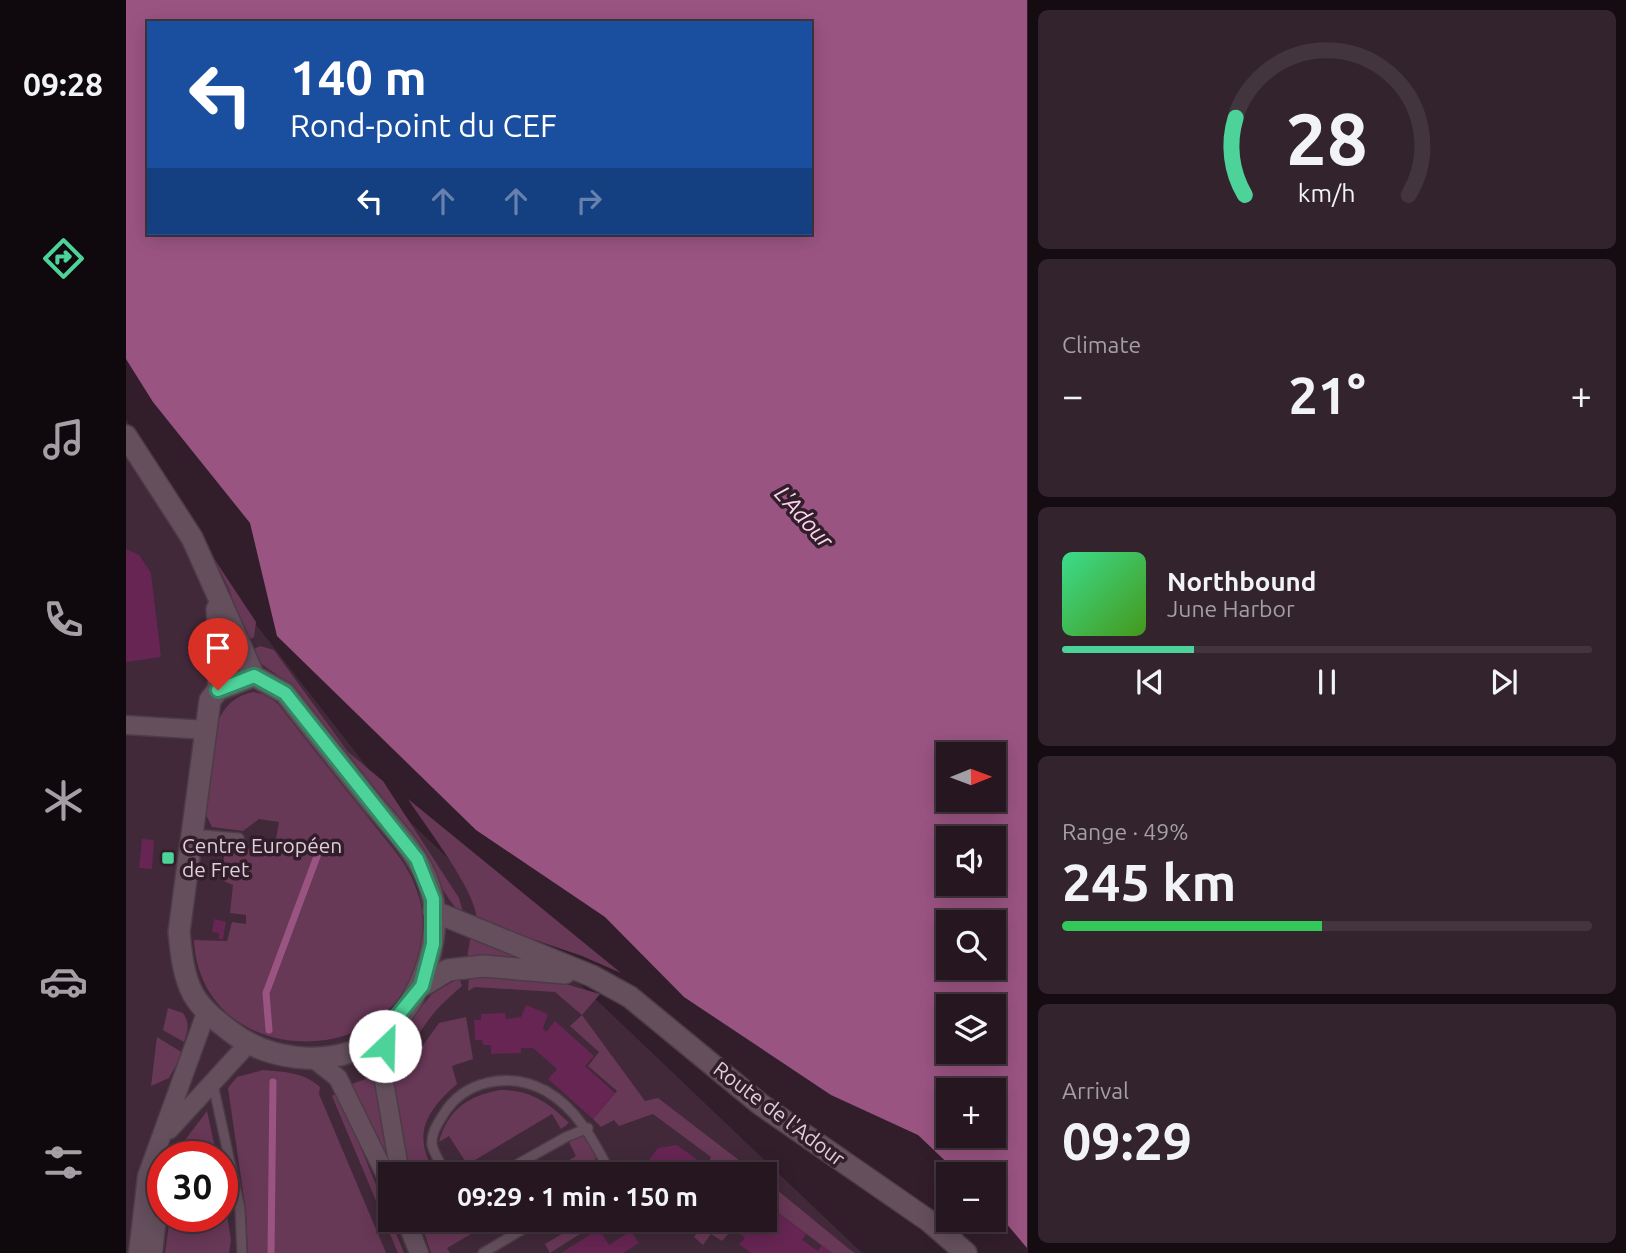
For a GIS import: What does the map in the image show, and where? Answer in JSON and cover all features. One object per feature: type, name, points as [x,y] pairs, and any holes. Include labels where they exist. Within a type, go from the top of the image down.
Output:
[{"type":"main road","points":[[126,436],[192,538],[254,676],[285,693],[417,859],[433,899],[433,944],[422,986],[387,1029],[367,1045],[346,1053],[314,1059],[281,1056],[247,1045],[206,1013],[193,993],[183,962],[179,932],[210,700],[218,690],[254,676]]},
{"type":"main road","points":[[216,595],[220,656],[218,690]]},
{"type":"main road","name":"Route de l'Adour","points":[[433,911],[592,975],[630,997],[760,1104],[929,1221],[966,1253]]},
{"type":"main road","name":"Route de l'Adour","points":[[422,986],[448,970],[483,966],[592,975]]},
{"type":"street","points":[[126,725],[206,730]]},
{"type":"street","points":[[161,1141],[206,1013]]},
{"type":"street","points":[[387,1029],[383,1069],[398,1162]]},
{"type":"street","points":[[164,1135],[247,1045]]},
{"type":"street","points":[[314,1059],[340,1082],[379,1162]]},
{"type":"street","points":[[138,1253],[147,1176]]},
{"type":"street","points":[[153,1253],[155,1232]]},
{"type":"street","points":[[412,1232],[419,1253]]},
{"type":"lane","points":[[192,834],[239,838]]},
{"type":"lane","points":[[440,1162],[432,1146],[433,1131],[447,1108],[460,1094],[487,1082],[524,1082],[548,1091],[588,1128],[605,1162]]},
{"type":"lane","points":[[213,1084],[240,1209],[242,1253]]},
{"type":"lane","points":[[521,1162],[565,1137],[588,1128]]},
{"type":"lane","points":[[483,1253],[518,1232]]},
{"type":"shaded area","name":"Centre Européen de Fret","points":[[126,419],[247,613],[409,821],[767,1162],[378,1162],[378,1232],[777,1232],[777,1172],[862,1253],[126,1253]]},
{"type":"shaded area","points":[[213,557],[256,622],[254,637],[246,641],[229,589]]},
{"type":"shaded area","points":[[260,646],[274,650],[348,752],[383,781],[459,898],[464,916],[448,898],[419,846],[397,817],[286,683],[255,657],[251,651]]},
{"type":"shaded area","points":[[253,692],[267,695],[278,704],[395,852],[408,870],[420,899],[423,922],[421,945],[403,993],[375,1021],[339,1037],[300,1041],[261,1034],[228,1014],[204,983],[194,940],[227,941],[232,922],[246,924],[246,915],[230,913],[233,885],[221,880],[225,850],[242,847],[274,851],[279,822],[259,819],[243,831],[212,827],[206,815],[209,760],[217,724],[225,710],[237,698]]},
{"type":"shaded area","points":[[408,799],[621,973],[582,956],[477,920],[468,892],[459,876]]},
{"type":"shaded area","points":[[471,934],[547,960],[467,958]]},
{"type":"shaded area","points":[[469,977],[562,983],[600,994],[582,1015],[555,992],[475,987],[468,991]]},
{"type":"shaded area","points":[[459,978],[462,986],[437,1009],[409,1047],[389,1060],[395,1038],[432,994]]},
{"type":"shaded area","points":[[168,1008],[183,1013],[187,1020],[184,1042],[163,1030]]},
{"type":"shaded area","points":[[582,1015],[645,1101],[658,1098],[741,1162],[709,1162],[711,1157],[653,1114],[619,1126],[614,1120],[601,1127],[593,1119],[617,1091],[588,1066],[599,1052],[570,1026]]},
{"type":"shaded area","points":[[466,1017],[473,1059],[452,1066],[457,1084],[436,1105],[425,1126],[423,1136],[430,1162],[406,1162],[391,1071],[406,1069],[439,1023]]},
{"type":"shaded area","points":[[157,1037],[183,1053],[169,1078],[151,1086]]},
{"type":"shaded area","points":[[263,1070],[286,1072],[314,1082],[320,1087],[319,1094],[386,1253],[248,1253],[238,1141],[236,1141],[228,1088],[237,1077]]},
{"type":"shaded area","points":[[376,1075],[388,1159],[386,1160],[352,1084]]},
{"type":"shaded area","points":[[500,1090],[529,1095],[554,1109],[569,1123],[561,1129],[552,1114],[472,1162],[463,1162],[449,1136],[439,1142],[448,1121],[461,1106]]},
{"type":"shaded area","points":[[338,1092],[378,1190],[378,1205],[332,1096]]},
{"type":"shaded area","points":[[207,1111],[214,1141],[185,1140]]},
{"type":"shaded area","points":[[585,1135],[598,1158],[591,1162],[566,1162],[576,1156],[569,1142]]},
{"type":"shaded area","points":[[777,1190],[855,1253],[832,1253],[777,1212]]},
{"type":"shaded area","points":[[168,1232],[230,1232],[229,1253],[165,1253]]},
{"type":"shaded area","points":[[389,1232],[395,1232],[404,1253],[398,1253]]},
{"type":"shaded area","points":[[424,1232],[474,1232],[447,1248],[450,1253],[431,1253]]},
{"type":"shaded area","points":[[565,1232],[583,1232],[550,1253],[545,1244]]},
{"type":"shaded area","points":[[698,1232],[728,1234],[722,1241],[711,1234],[703,1245],[694,1237]]},
{"type":"water","name":"L'Adour","points":[[126,0],[1027,0],[1027,1248],[1006,1223],[1006,1162],[946,1162],[918,1135],[831,1095],[684,997],[605,917],[476,830],[277,636],[250,523],[153,402],[126,359]]},
{"type":"building","points":[[126,549],[139,555],[151,573],[161,657],[126,662]]},
{"type":"building","points":[[142,839],[154,840],[152,869],[139,868]]},
{"type":"building","points":[[214,919],[226,922],[223,939],[219,939],[219,933],[212,932]]},
{"type":"building","points":[[526,1005],[548,1014],[543,1028],[546,1032],[555,1021],[594,1056],[585,1066],[615,1093],[593,1119],[548,1079],[557,1069],[533,1048],[521,1048],[521,1053],[491,1054],[491,1045],[483,1045],[482,1040],[475,1040],[474,1020],[481,1020],[481,1014],[505,1013],[506,1019],[521,1017]]},
{"type":"building","points":[[677,1145],[700,1162],[648,1162],[658,1148]]},
{"type":"building","points":[[777,1213],[806,1234],[802,1240],[818,1251],[822,1245],[832,1253],[751,1253],[739,1244],[745,1238],[739,1233],[777,1232]]},
{"type":"building","points":[[594,1232],[601,1232],[609,1245],[629,1232],[639,1243],[623,1253],[561,1253]]},
{"type":"waterway","points":[[269,1030],[266,993],[322,843]]},
{"type":"waterway","points":[[271,1253],[273,1082]]},
{"type":"place","name":"Centre Européen de Fret","points":[[168,858]]},
{"type":"route","points":[[218,690],[254,676],[285,693],[417,859],[433,899],[433,944],[422,986],[387,1029],[385,1046]]}]
